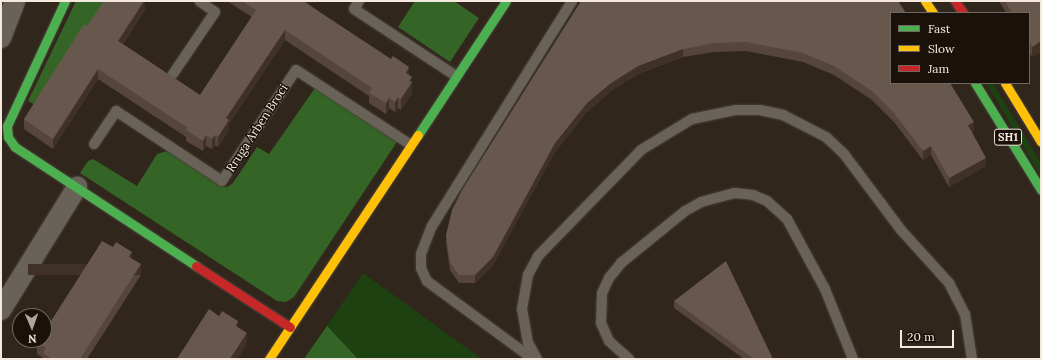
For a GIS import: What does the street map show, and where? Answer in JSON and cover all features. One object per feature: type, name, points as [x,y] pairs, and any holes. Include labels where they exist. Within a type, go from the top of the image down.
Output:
[{"type":"street","points":[[1,38],[16,1]]},
{"type":"street","points":[[65,1],[7,126],[8,137],[15,146],[290,327]]},
{"type":"street","points":[[269,359],[506,1]]},
{"type":"street","points":[[926,1],[932,12]]},
{"type":"street","points":[[955,1],[962,12]]},
{"type":"street","name":"SH1","points":[[977,84],[1041,190]]},
{"type":"street","name":"SH1","points":[[1006,84],[1041,142]]},
{"type":"street","points":[[1,310],[77,187]]},
{"type":"lane","points":[[173,74],[215,12],[199,1]]},
{"type":"lane","points":[[359,1],[354,9],[456,76]]},
{"type":"lane","points":[[533,359],[427,281],[421,268],[421,254],[432,226],[572,1]]},
{"type":"lane","name":"Rruga Arben Broci","points":[[94,144],[116,111],[222,181],[296,70],[411,145]]},
{"type":"lane","points":[[536,359],[528,343],[522,309],[528,275],[538,256],[642,150],[692,119],[736,110],[760,110],[783,115],[826,137],[844,154],[905,235],[949,283],[964,314],[972,359]]},
{"type":"lane","points":[[629,359],[609,341],[601,323],[602,293],[609,278],[621,263],[685,211],[700,202],[736,193],[752,195],[767,201],[787,219],[825,289],[853,359]]},
{"type":"green space","points":[[76,1],[111,1],[39,107],[28,101]]},
{"type":"green space","points":[[415,1],[454,1],[479,18],[450,62],[398,27]]},
{"type":"green space","points":[[987,84],[994,84],[1041,163],[1041,176]]},
{"type":"green space","points":[[315,88],[397,142],[294,297],[286,302],[277,301],[80,173],[88,161],[93,159],[137,186],[157,154],[167,151],[220,186],[227,187],[233,183],[257,147],[269,154]]},
{"type":"green space","points":[[363,273],[482,359],[304,359]]},
{"type":"green space","points":[[327,326],[358,359],[304,359]]},
{"type":"building","points":[[104,1],[144,1],[118,41],[200,95],[256,10],[242,1],[303,1],[391,59],[393,56],[409,67],[406,73],[412,77],[409,81],[412,82],[401,99],[398,97],[395,102],[389,98],[386,103],[369,93],[372,88],[285,30],[226,118],[229,120],[218,137],[215,135],[212,139],[206,135],[203,141],[186,130],[188,128],[98,69],[53,139],[24,119],[84,24],[87,26]]},
{"type":"building","points":[[581,1],[898,1],[905,12],[890,12],[890,84],[951,84],[974,122],[968,125],[986,158],[949,178],[931,146],[923,151],[894,113],[872,91],[834,66],[803,53],[746,42],[714,43],[683,49],[638,66],[611,83],[587,103],[555,143],[493,257],[475,275],[459,275],[450,262],[446,235],[452,210],[462,190]]},
{"type":"building","points":[[1005,1],[1041,1],[1041,41],[1032,47],[1030,43],[1030,12],[1011,12]]},
{"type":"building","points":[[102,241],[113,247],[116,242],[132,252],[129,257],[141,264],[80,359],[52,359],[43,353],[46,348],[52,348],[52,319]]},
{"type":"building","points":[[726,261],[773,359],[754,359],[674,301]]},
{"type":"building","points":[[209,309],[219,316],[222,311],[238,321],[236,326],[247,333],[230,359],[177,359]]},
{"type":"traffic: fast","points":[[65,1],[7,126],[8,137],[15,147],[196,266]]},
{"type":"traffic: fast","points":[[418,135],[506,1]]},
{"type":"traffic: fast","points":[[976,84],[1041,190]]},
{"type":"traffic: slow","points":[[925,1],[932,12]]},
{"type":"traffic: slow","points":[[1006,84],[1041,142]]},
{"type":"traffic: slow","points":[[269,359],[418,135]]},
{"type":"traffic: jam","points":[[955,1],[962,12]]},
{"type":"traffic: jam","points":[[196,266],[290,327]]}]
